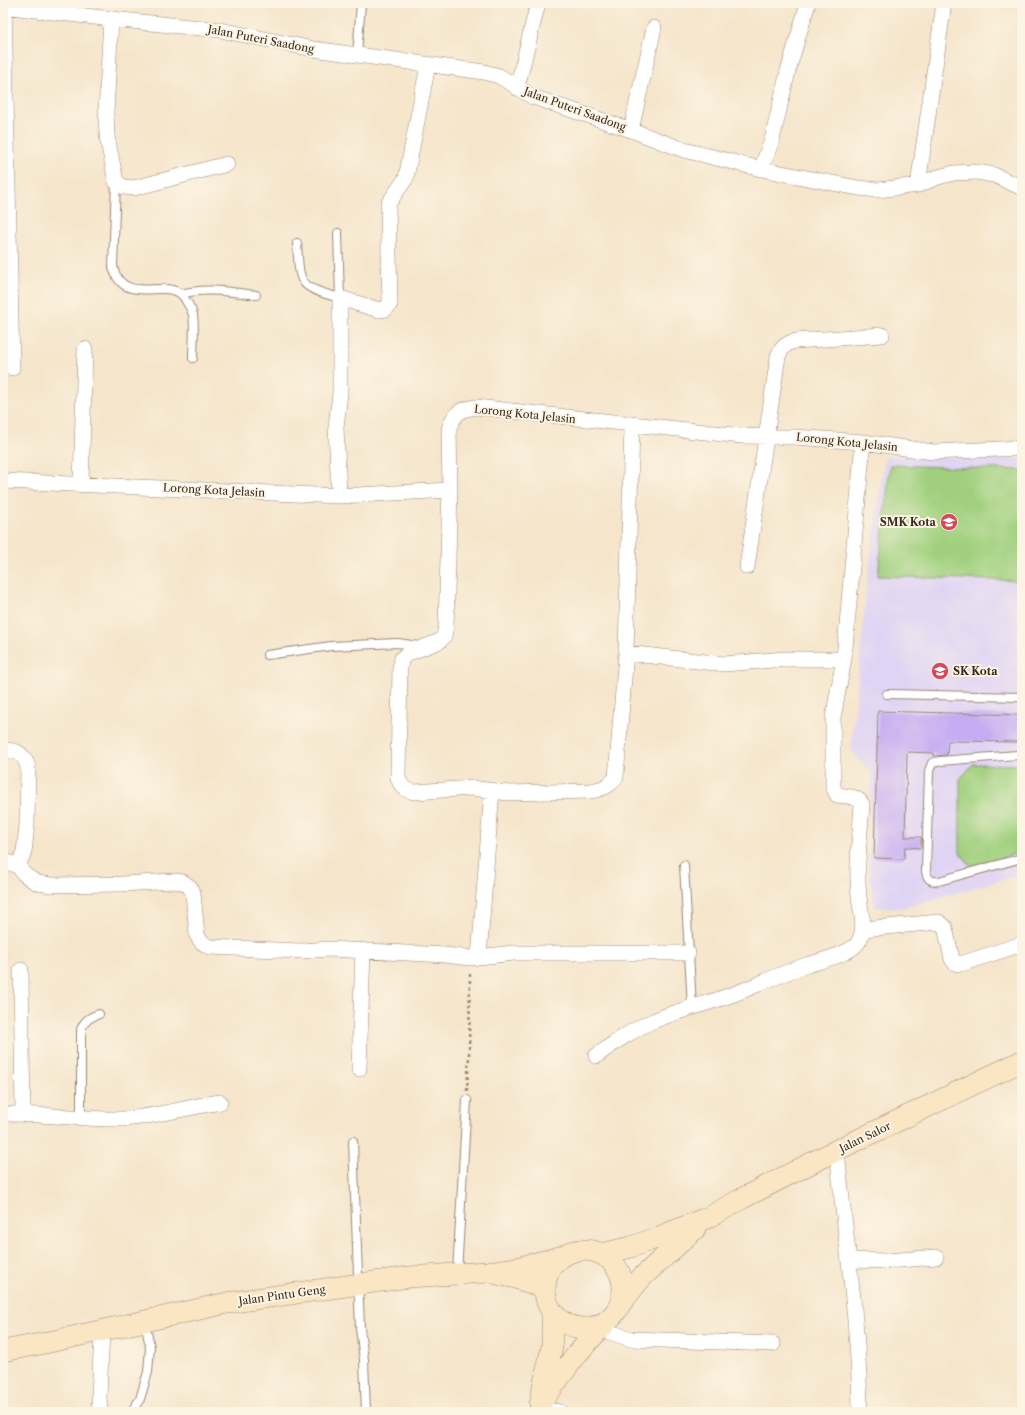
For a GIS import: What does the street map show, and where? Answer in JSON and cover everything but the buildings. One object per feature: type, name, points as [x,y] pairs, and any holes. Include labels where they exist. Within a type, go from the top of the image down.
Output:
[{"type":"main road","name":"Jalan Salor","points":[[602,1254],[660,1237],[709,1217],[741,1199],[838,1150],[1022,1061]]},
{"type":"main road","name":"Jalan Salor","points":[[622,1302],[642,1277],[668,1252],[709,1217]]},
{"type":"main road","points":[[538,1408],[577,1354],[616,1313],[622,1302],[624,1291],[618,1269],[602,1254],[590,1251],[576,1251],[564,1256],[554,1264],[548,1275],[545,1288],[546,1301],[552,1312],[561,1321],[572,1327],[584,1329],[604,1325]]},
{"type":"main road","name":"Jalan Pintu Geng","points":[[3,1351],[227,1303],[409,1277],[487,1272],[517,1268],[564,1256]]},
{"type":"main road","points":[[487,1272],[516,1278],[545,1288]]},
{"type":"main road","points":[[538,1408],[552,1347],[552,1312]]},
{"type":"street","points":[[516,88],[538,3]]},
{"type":"street","points":[[761,168],[772,140],[788,71],[808,3]]},
{"type":"street","points":[[918,185],[944,3]]},
{"type":"street","name":"Jalan Puteri Saadong","points":[[4,6],[62,8],[112,19],[220,30],[313,49],[484,72],[499,76],[516,88],[533,97],[631,130],[684,150],[858,188],[878,190],[918,185],[938,176],[954,173],[977,172],[994,175],[1022,188]]},
{"type":"street","points":[[4,6],[12,368]]},
{"type":"street","points":[[112,19],[106,112],[107,136],[116,182],[124,188],[134,188],[227,164]]},
{"type":"street","points":[[631,130],[654,28]]},
{"type":"street","points":[[339,496],[336,427],[340,393],[340,298],[379,310],[386,309],[390,304],[388,204],[406,178],[428,65]]},
{"type":"street","points":[[747,567],[778,356],[782,348],[788,343],[796,341],[882,335]]},
{"type":"street","points":[[81,484],[86,349]]},
{"type":"street","name":"Lorong Kota Jelasin","points":[[3,481],[339,496],[450,490],[449,429],[452,420],[458,413],[467,408],[476,407],[742,436],[796,437],[863,442],[933,452],[1022,448]]},
{"type":"street","points":[[450,490],[446,626],[444,636],[440,641],[409,653],[402,658],[400,667],[398,777],[400,783],[403,788],[414,792],[472,788],[508,793],[590,791],[604,789],[611,784],[616,777],[626,653],[632,425]]},
{"type":"street","points":[[596,1056],[628,1034],[652,1022],[692,1007],[734,994],[798,968],[851,950],[860,941],[864,929],[858,890],[858,864],[862,804],[856,799],[837,795],[833,787],[833,718],[844,659],[863,442]]},
{"type":"street","points":[[626,653],[724,664],[786,659],[844,659]]},
{"type":"street","points":[[3,751],[15,751],[21,753],[28,767],[27,825],[24,852],[18,866]]},
{"type":"street","points":[[474,957],[492,790]]},
{"type":"street","points":[[3,860],[18,866],[24,874],[38,883],[51,885],[122,884],[173,881],[182,882],[190,887],[193,893],[197,935],[199,940],[205,945],[211,947],[300,951],[329,949],[363,950],[474,957],[514,953],[688,953]]},
{"type":"street","points":[[864,929],[939,922],[945,927],[952,959],[955,963],[961,964],[1022,944]]},
{"type":"street","points":[[359,1069],[363,950]]},
{"type":"street","points":[[22,970],[23,1114]]},
{"type":"street","points":[[3,1114],[23,1114],[81,1119],[124,1119],[149,1116],[220,1102]]},
{"type":"street","points":[[838,1150],[860,1377],[860,1412]]},
{"type":"street","points":[[849,1260],[887,1261],[936,1257]]},
{"type":"street","points":[[604,1325],[631,1339],[773,1344]]},
{"type":"street","points":[[100,1412],[99,1397],[102,1331]]},
{"type":"street","points":[[538,1408],[560,1412]]},
{"type":"lane","points":[[357,55],[362,3]]},
{"type":"lane","points":[[116,182],[113,267],[115,276],[120,282],[130,288],[172,290],[181,294],[188,303],[193,315],[193,358]]},
{"type":"lane","points":[[297,243],[300,278],[307,286],[316,291],[340,298],[338,233]]},
{"type":"lane","points":[[181,294],[191,291],[215,290],[256,295]]},
{"type":"lane","points":[[267,655],[338,646],[398,643],[426,647]]},
{"type":"lane","points":[[887,694],[1022,697]]},
{"type":"lane","points":[[1017,755],[940,761],[932,763],[929,771],[926,871],[930,880],[939,882],[1022,858]]},
{"type":"lane","points":[[684,865],[692,1007]]},
{"type":"lane","points":[[81,1119],[82,1029],[84,1022],[99,1014]]},
{"type":"lane","points":[[457,1274],[466,1100]]},
{"type":"lane","points":[[353,1141],[360,1328],[364,1360],[366,1412]]},
{"type":"lane","points":[[131,1412],[140,1399],[148,1372],[150,1347],[145,1321]]},
{"type":"path","points":[[466,1100],[474,957]]},
{"type":"shaded area","name":"SK Kota","points":[[885,456],[1022,459],[1022,874],[902,908],[874,907],[869,870],[871,773],[851,750],[867,584]]},
{"type":"green space","name":"SMK Kota","points":[[890,465],[1022,470],[1022,581],[878,576]]},
{"type":"green space","points":[[973,764],[1022,765],[1022,852],[971,866],[960,853],[960,779]]},
{"type":"place","name":"SMK Kota","points":[[949,522]]},
{"type":"place","name":"SK Kota","points":[[940,671]]}]
